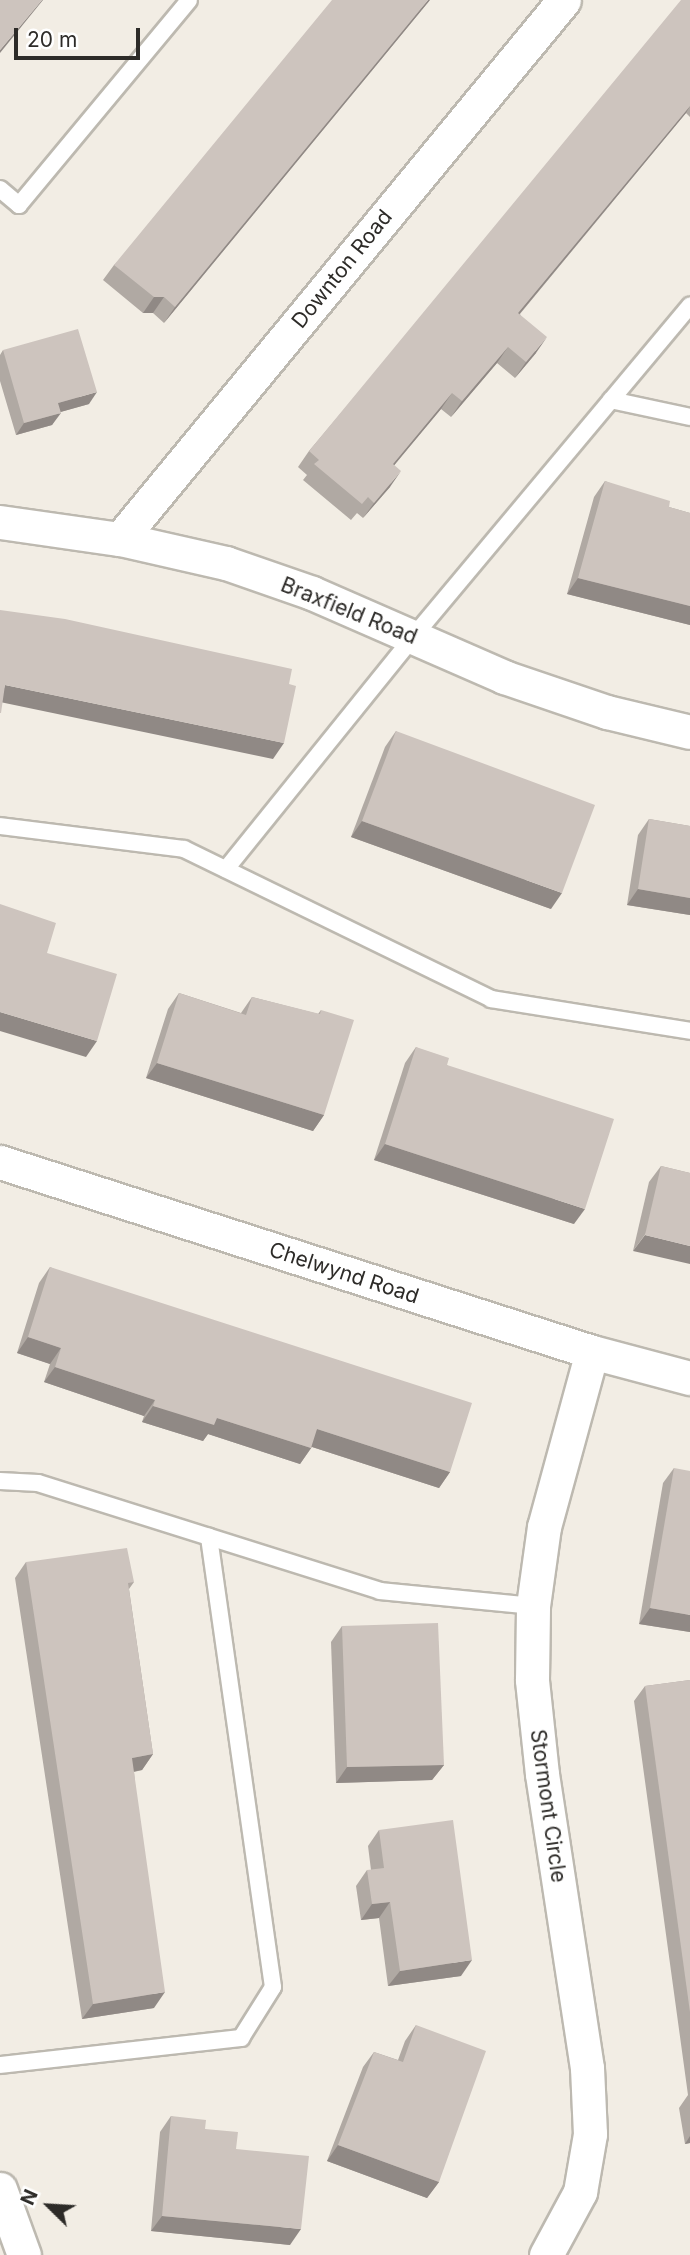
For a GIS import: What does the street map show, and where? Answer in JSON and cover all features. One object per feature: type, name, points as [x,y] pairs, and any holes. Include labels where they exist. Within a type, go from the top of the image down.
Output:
[{"type":"street","name":"Downton Road","points":[[120,539],[564,0]]},
{"type":"street","name":"Braxfield Road","points":[[0,522],[120,539],[226,563],[312,593],[504,677],[607,712],[690,732]]},
{"type":"street","name":"Chelwynd Road","points":[[0,1162],[592,1352],[690,1378]]},
{"type":"street","name":"Stormont Circle","points":[[547,2255],[580,2192],[590,2134],[587,2068],[541,1774],[532,1680],[533,1606],[550,1502],[592,1352]]},
{"type":"street","points":[[0,2189],[24,2255]]},
{"type":"lane","points":[[0,189],[19,205],[188,0]]},
{"type":"lane","points":[[226,869],[413,637],[690,306]]},
{"type":"lane","points":[[611,400],[690,417]]},
{"type":"lane","points":[[0,826],[184,849],[491,999],[690,1031]]},
{"type":"lane","points":[[0,1481],[38,1483],[380,1591],[533,1606]]},
{"type":"lane","points":[[0,2065],[241,2038],[273,1987],[209,1537]]},
{"type":"building","points":[[0,0],[42,0],[0,50]]},
{"type":"building","points":[[332,0],[428,0],[175,307],[164,297],[154,297],[114,265]]},
{"type":"building","points":[[681,0],[690,0],[690,106],[518,313],[547,337],[526,362],[508,347],[462,401],[452,393],[393,464],[401,471],[374,503],[368,497],[362,504],[314,464],[319,460],[309,451]]},
{"type":"building","points":[[78,329],[97,392],[58,403],[61,413],[24,423],[3,350]]},
{"type":"building","points":[[605,481],[670,501],[669,507],[690,513],[690,606],[578,578]]},
{"type":"building","points":[[0,610],[65,619],[292,669],[289,684],[296,686],[284,743],[5,685],[0,713]]},
{"type":"building","points":[[396,731],[595,805],[562,893],[362,821]]},
{"type":"building","points":[[649,819],[690,826],[690,898],[638,889]]},
{"type":"building","points":[[0,904],[56,923],[47,953],[117,974],[97,1041],[0,1012]]},
{"type":"building","points":[[179,993],[246,1015],[252,997],[320,1014],[321,1010],[354,1020],[324,1115],[157,1063]]},
{"type":"building","points":[[416,1047],[449,1058],[447,1065],[614,1119],[585,1209],[385,1144]]},
{"type":"building","points":[[661,1166],[690,1173],[690,1246],[645,1235]]},
{"type":"building","points":[[50,1267],[472,1403],[450,1472],[317,1429],[311,1448],[217,1418],[214,1425],[153,1406],[155,1400],[55,1367],[61,1348],[28,1337]]},
{"type":"building","points":[[674,1468],[690,1471],[690,1615],[650,1608]]},
{"type":"building","points":[[127,1548],[134,1582],[128,1583],[153,1754],[132,1758],[165,1992],[93,2004],[26,1562]]},
{"type":"building","points":[[438,1623],[444,1765],[347,1767],[342,1626]]},
{"type":"building","points":[[690,1680],[690,2012],[645,1686]]},
{"type":"building","points":[[453,1820],[472,1960],[400,1971],[390,1902],[372,1904],[367,1870],[384,1868],[379,1830]]},
{"type":"building","points":[[416,2025],[486,2051],[439,2182],[338,2145],[374,2052],[403,2062]]},
{"type":"building","points":[[171,2116],[206,2120],[205,2129],[238,2132],[236,2149],[309,2156],[301,2229],[162,2216]]}]
